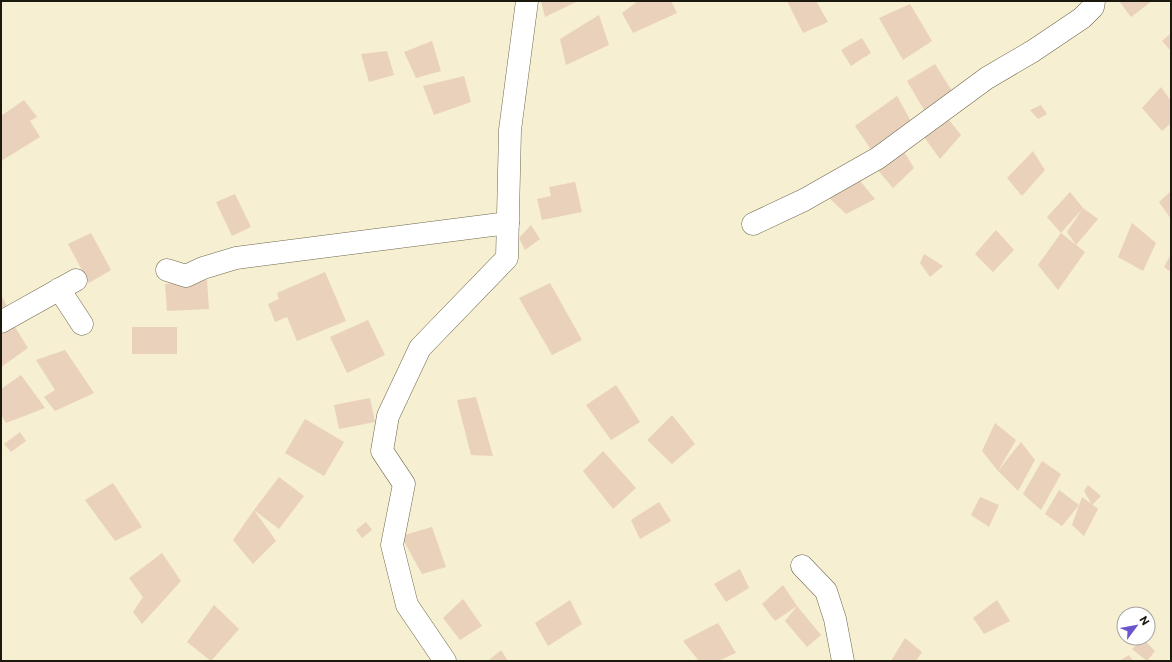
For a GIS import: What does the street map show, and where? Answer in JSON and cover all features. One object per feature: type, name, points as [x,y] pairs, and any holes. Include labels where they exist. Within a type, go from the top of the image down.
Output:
[{"type":"street","points":[[445,661],[407,605],[392,545],[404,484],[382,451],[388,416],[420,348],[507,258],[510,130],[527,1]]},
{"type":"street","points":[[753,224],[804,200],[878,158],[987,78],[1033,52],[1082,18],[1093,7],[1094,1]]},
{"type":"street","points":[[167,270],[186,276],[203,268],[236,258],[508,223]]},
{"type":"street","points":[[1,322],[67,284],[82,324]]},
{"type":"street","points":[[802,566],[826,591],[835,619],[843,661]]},
{"type":"building","points":[[541,1],[578,1],[545,17]]},
{"type":"building","points":[[638,1],[671,1],[677,13],[633,33],[622,13]]},
{"type":"building","points":[[787,1],[816,1],[828,22],[803,33]]},
{"type":"building","points":[[1119,1],[1152,1],[1131,17]]},
{"type":"building","points":[[910,4],[932,41],[903,60],[879,18]]},
{"type":"building","points":[[599,15],[609,45],[566,65],[560,39]]},
{"type":"building","points":[[1171,33],[1171,51],[1162,41]]},
{"type":"building","points":[[862,38],[871,53],[851,66],[841,50]]},
{"type":"building","points":[[432,41],[441,71],[416,78],[404,52]]},
{"type":"building","points":[[387,51],[394,75],[369,82],[361,54]]},
{"type":"building","points":[[935,64],[952,91],[927,115],[907,81]]},
{"type":"building","points":[[464,76],[471,102],[434,115],[423,86]]},
{"type":"building","points":[[1161,87],[1171,101],[1171,123],[1162,131],[1142,108]]},
{"type":"building","points":[[897,96],[913,125],[874,154],[855,126]]},
{"type":"building","points":[[24,100],[37,117],[30,121],[40,137],[1,161],[1,116]]},
{"type":"building","points":[[1041,105],[1047,114],[1038,119],[1030,110]]},
{"type":"building","points":[[949,120],[961,135],[940,159],[924,137]]},
{"type":"building","points":[[903,150],[914,168],[893,188],[876,168]]},
{"type":"building","points":[[1033,151],[1045,170],[1022,196],[1007,178]]},
{"type":"building","points":[[856,176],[875,199],[846,214],[826,195]]},
{"type":"building","points":[[575,182],[582,212],[542,220],[537,199],[551,196],[549,187]]},
{"type":"building","points":[[1171,191],[1171,219],[1159,202]]},
{"type":"building","points":[[1070,192],[1083,208],[1061,233],[1047,217]]},
{"type":"building","points":[[235,194],[251,227],[232,236],[216,202]]},
{"type":"building","points":[[1083,208],[1098,219],[1076,245],[1067,232]]},
{"type":"building","points":[[1132,223],[1156,243],[1143,271],[1118,257]]},
{"type":"building","points":[[531,225],[540,239],[525,250],[519,238]]},
{"type":"building","points":[[996,230],[1014,250],[993,272],[975,254]]},
{"type":"building","points":[[91,233],[111,270],[89,283],[68,244]]},
{"type":"building","points":[[1061,233],[1085,252],[1058,290],[1038,265]]},
{"type":"building","points":[[924,254],[943,266],[930,277],[920,263]]},
{"type":"building","points":[[1171,254],[1171,272],[1164,267]]},
{"type":"building","points":[[325,272],[346,321],[297,341],[287,317],[275,322],[268,304],[279,299],[277,293]]},
{"type":"building","points":[[207,280],[209,309],[167,311],[165,284]]},
{"type":"building","points":[[550,283],[582,340],[552,355],[519,298]]},
{"type":"building","points":[[1,295],[7,306],[1,311]]},
{"type":"building","points":[[368,320],[385,355],[347,373],[330,337]]},
{"type":"building","points":[[15,327],[28,348],[1,367],[1,334]]},
{"type":"building","points":[[132,327],[177,327],[177,354],[132,354]]},
{"type":"building","points":[[65,350],[94,393],[55,411],[44,397],[55,390],[36,360]]},
{"type":"building","points":[[21,375],[45,408],[6,423],[1,415],[1,389]]},
{"type":"building","points":[[616,385],[640,422],[611,440],[586,405]]},
{"type":"building","points":[[476,397],[493,456],[471,455],[457,400]]},
{"type":"building","points":[[370,398],[375,422],[339,429],[334,405]]},
{"type":"building","points":[[672,415],[695,444],[672,464],[647,440]]},
{"type":"building","points":[[305,419],[344,442],[324,476],[285,453]]},
{"type":"building","points":[[995,423],[1016,440],[998,471],[982,451]]},
{"type":"building","points":[[20,432],[26,441],[11,452],[4,444]]},
{"type":"building","points":[[1021,442],[1035,460],[1018,491],[998,471]]},
{"type":"building","points":[[603,451],[636,488],[613,509],[583,471]]},
{"type":"building","points":[[1042,461],[1061,474],[1041,510],[1023,494]]},
{"type":"building","points":[[279,477],[304,496],[279,529],[254,510]]},
{"type":"building","points":[[113,483],[142,527],[115,541],[85,500]]},
{"type":"building","points":[[1088,485],[1101,496],[1092,505],[1084,491]]},
{"type":"building","points":[[1059,490],[1079,505],[1062,526],[1045,514]]},
{"type":"building","points":[[980,497],[999,505],[989,527],[971,515]]},
{"type":"building","points":[[1082,497],[1098,509],[1084,536],[1072,525]]},
{"type":"building","points":[[659,502],[671,521],[640,539],[631,520]]},
{"type":"building","points":[[254,510],[276,541],[253,564],[233,540]]},
{"type":"building","points":[[366,522],[372,530],[362,538],[356,530]]},
{"type":"building","points":[[432,527],[446,567],[422,574],[401,536]]},
{"type":"building","points":[[162,553],[181,581],[142,624],[133,612],[143,597],[129,578]]},
{"type":"building","points":[[740,569],[749,588],[726,602],[714,584]]},
{"type":"building","points":[[783,585],[797,606],[775,621],[762,604]]},
{"type":"building","points":[[463,599],[482,626],[460,640],[443,618]]},
{"type":"building","points":[[570,600],[582,624],[548,646],[535,623]]},
{"type":"building","points":[[997,600],[1010,621],[984,634],[973,618]]},
{"type":"building","points":[[214,605],[239,629],[211,661],[187,642]]},
{"type":"building","points":[[797,606],[821,635],[807,647],[785,621]]},
{"type":"building","points":[[718,623],[736,653],[718,661],[699,661],[683,641]]},
{"type":"building","points":[[905,638],[922,652],[916,661],[891,661]]},
{"type":"building","points":[[1135,646],[1150,646],[1155,651],[1147,661],[1132,649]]},
{"type":"building","points":[[501,650],[508,661],[488,661]]},
{"type":"building","points":[[1129,655],[1133,661],[1119,661]]}]
